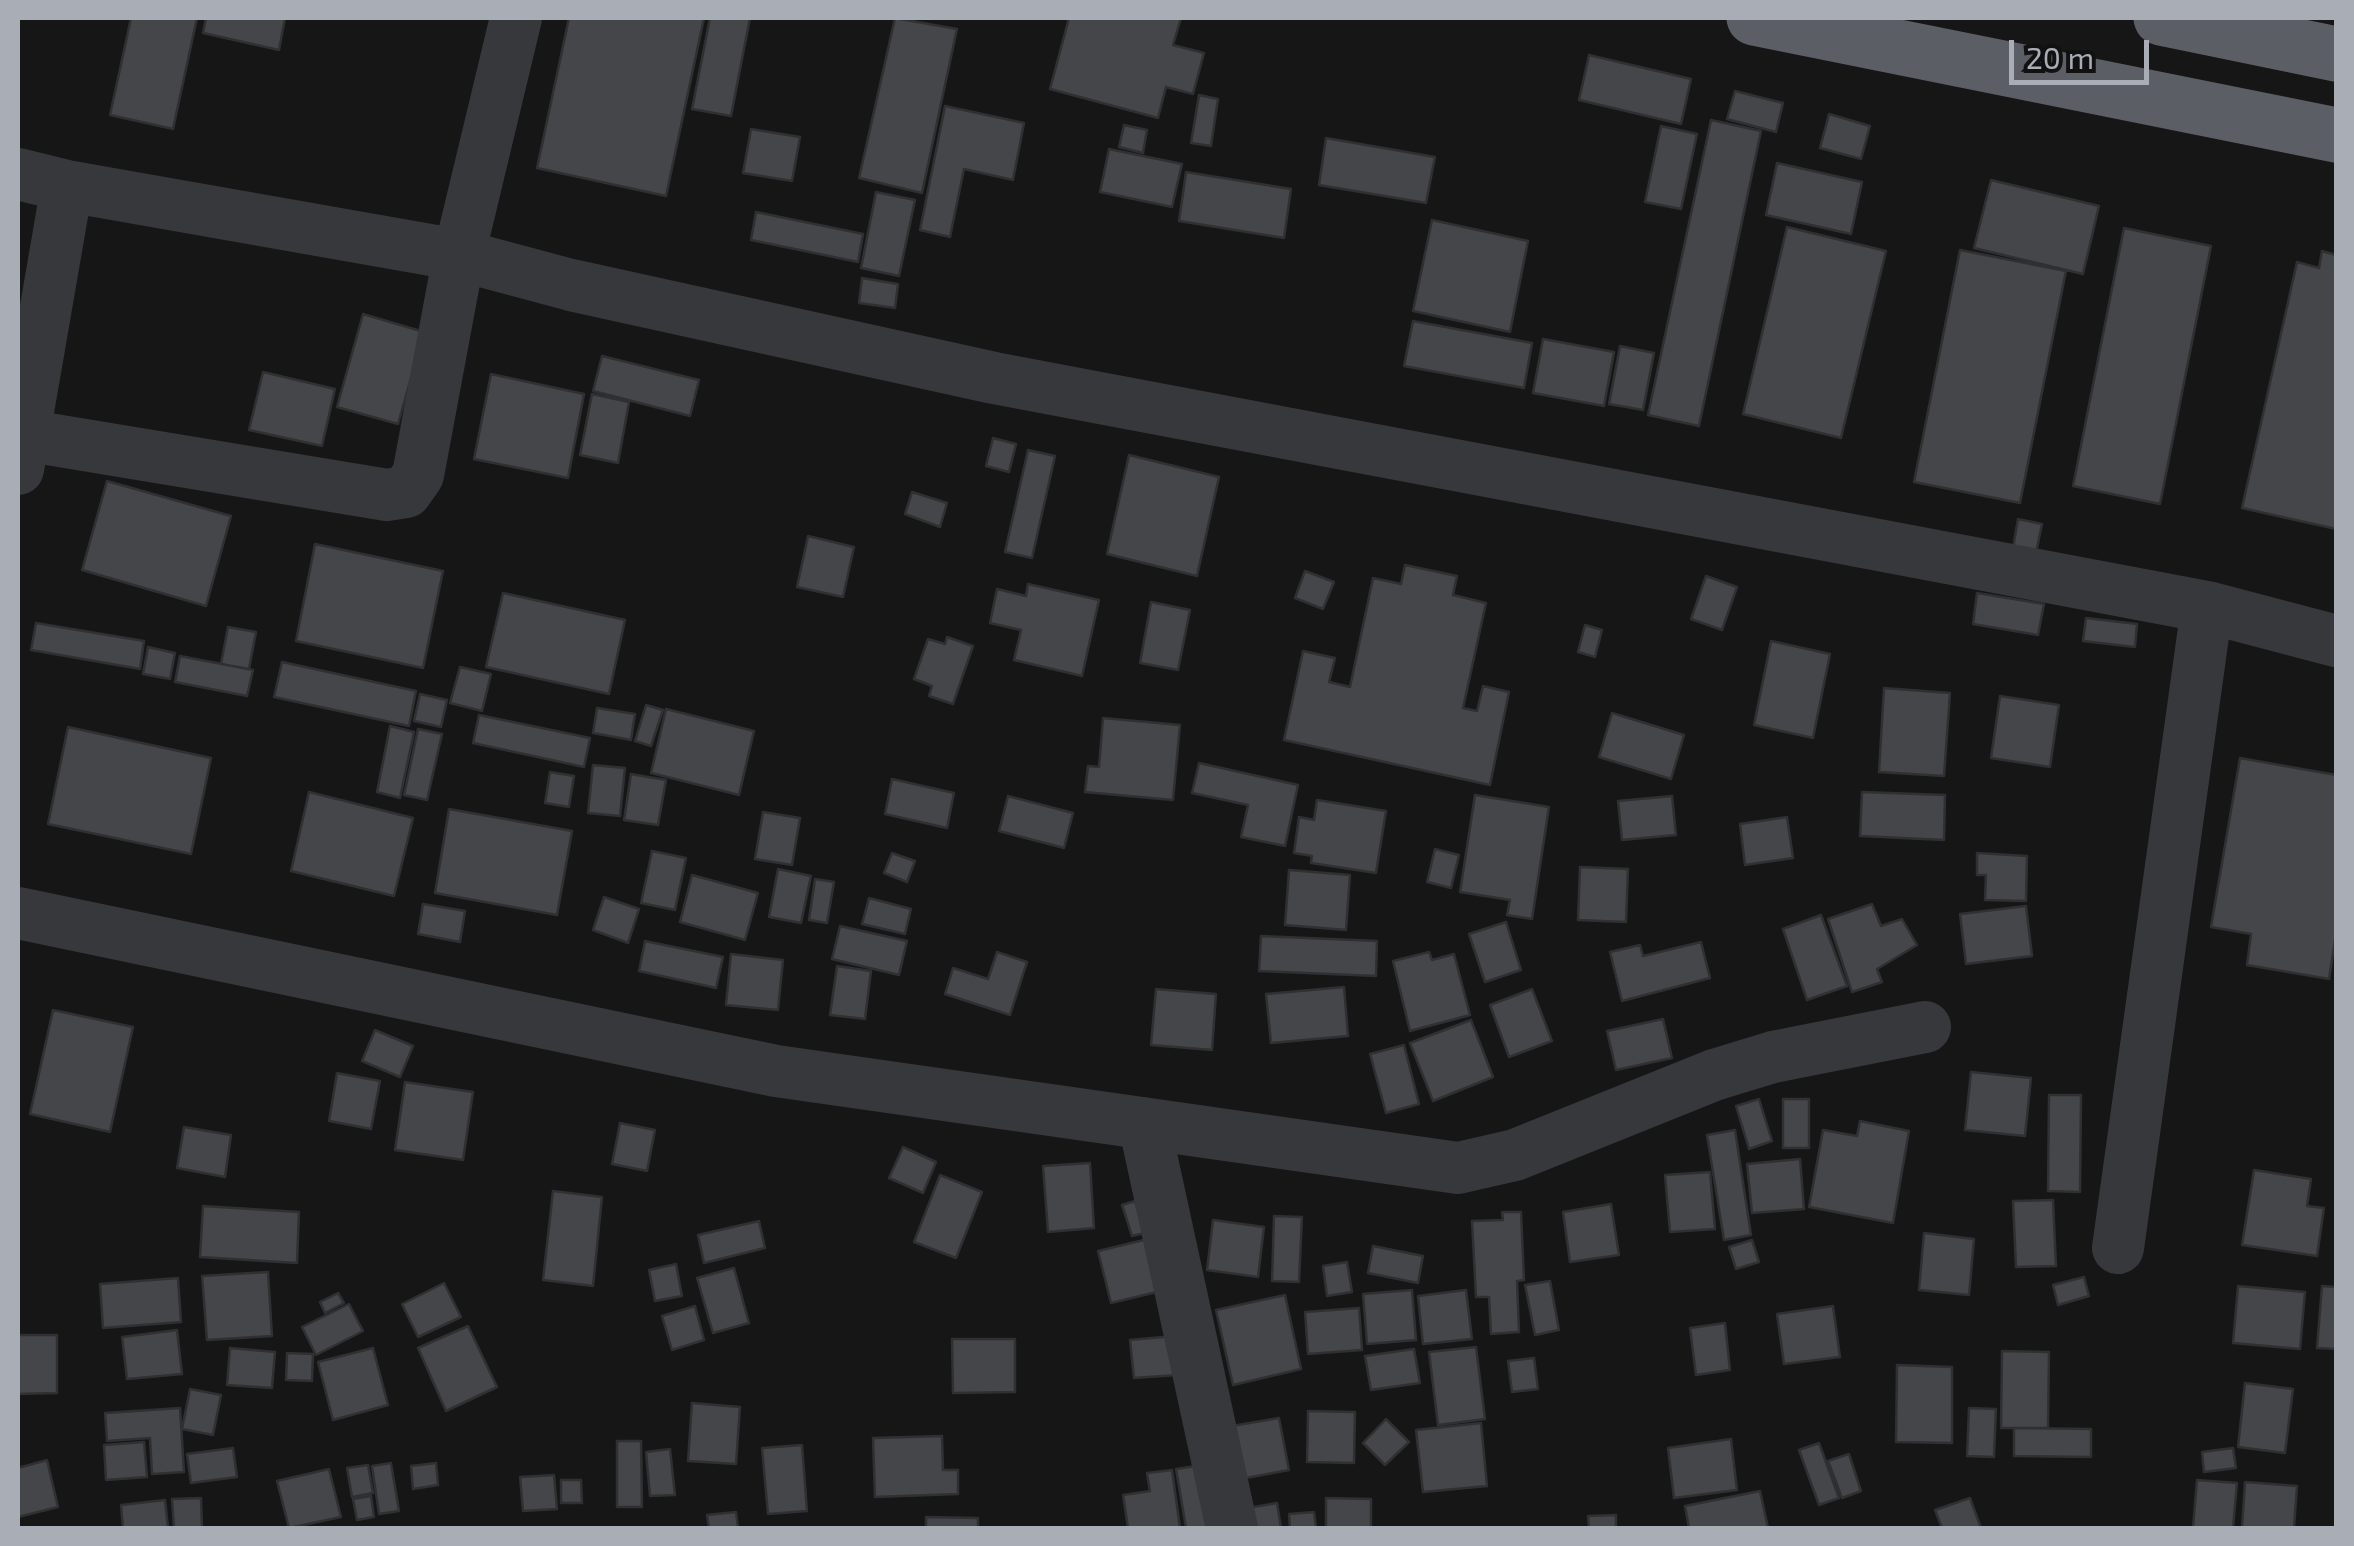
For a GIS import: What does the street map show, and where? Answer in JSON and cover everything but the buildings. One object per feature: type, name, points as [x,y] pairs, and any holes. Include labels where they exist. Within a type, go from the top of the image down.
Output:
[{"type":"highway","points":[[1754,18],[2336,135]]},
{"type":"highway","points":[[2162,18],[2319,40]]},
{"type":"street","points":[[67,186],[21,452],[387,495],[406,492],[418,475],[459,255],[516,18]]},
{"type":"street","points":[[18,174],[459,255],[571,285],[994,378],[2207,606],[2336,641]]},
{"type":"street","points":[[2118,1248],[2207,606]]},
{"type":"street","points":[[18,913],[776,1071],[1458,1168],[1515,1155],[1714,1075],[1773,1057],[1925,1027]]},
{"type":"street","points":[[1144,1123],[1232,1528]]}]
